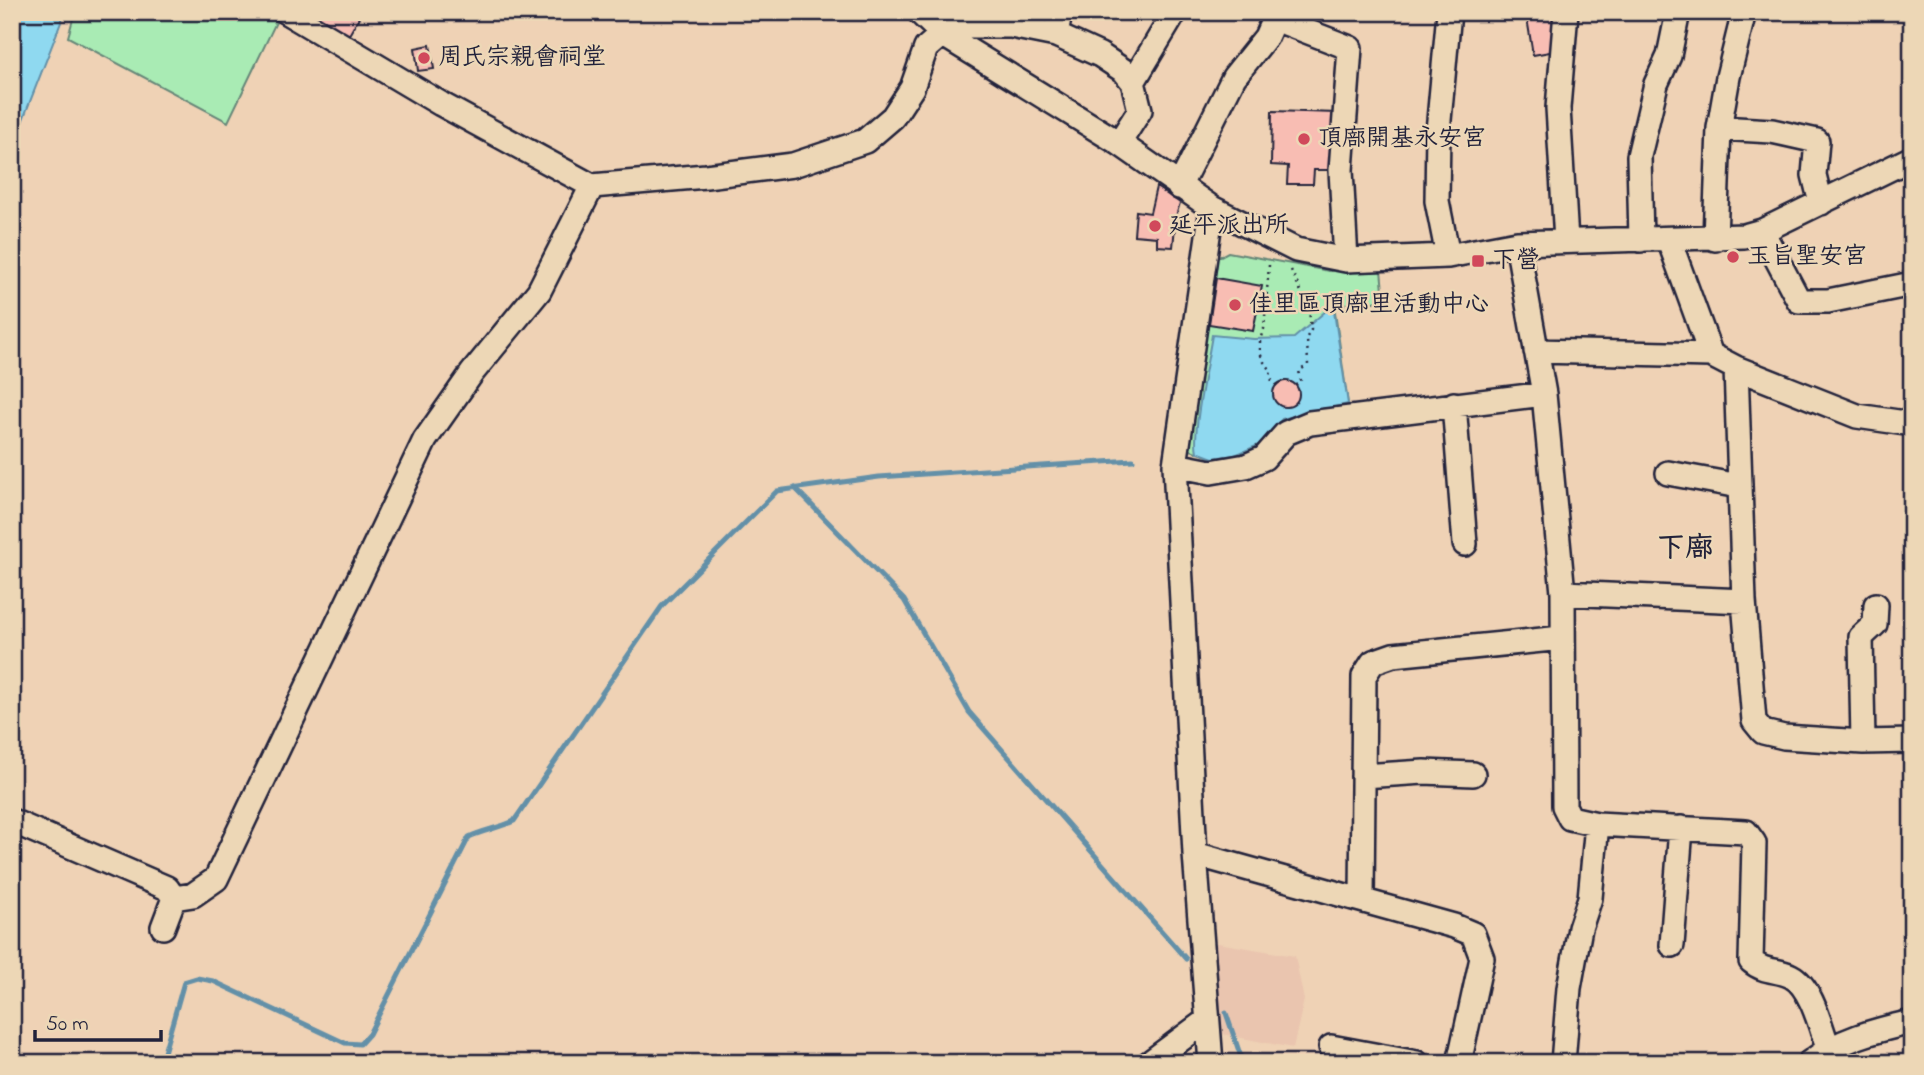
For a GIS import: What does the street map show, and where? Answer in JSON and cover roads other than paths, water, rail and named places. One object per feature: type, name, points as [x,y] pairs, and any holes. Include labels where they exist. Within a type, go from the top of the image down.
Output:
[{"type":"street","points":[[286,12],[441,104],[592,186],[793,165],[865,141],[893,117],[912,88],[926,48],[942,34],[967,26],[1010,26],[1056,35],[1100,55],[1124,71],[1133,82],[1140,110],[1119,143]]},
{"type":"street","points":[[919,12],[942,34],[1119,143],[1212,208],[1296,250],[1346,260],[1448,256],[1517,243],[1716,239],[1744,236],[1762,231],[1912,158]]},
{"type":"street","points":[[1056,35],[1060,12]]},
{"type":"street","points":[[1133,82],[1175,12]]},
{"type":"street","points":[[1448,256],[1437,201],[1438,131],[1449,12]]},
{"type":"street","points":[[1566,12],[1558,108],[1566,241]]},
{"type":"street","points":[[1640,240],[1639,156],[1656,84],[1669,56],[1678,12]]},
{"type":"street","points":[[1716,239],[1719,128],[1728,76],[1744,12]]},
{"type":"street","points":[[1180,187],[1234,77],[1266,37],[1276,16],[1350,48],[1341,170],[1346,260]]},
{"type":"street","points":[[1719,128],[1772,131],[1817,141],[1814,175],[1821,203]]},
{"type":"street","points":[[174,898],[193,895],[216,879],[425,440],[472,373],[539,291],[592,186]]},
{"type":"street","points":[[1210,1063],[1195,854],[1175,465],[1212,208]]},
{"type":"street","points":[[1762,231],[1799,301],[1828,301],[1912,284]]},
{"type":"street","points":[[1669,240],[1711,355]]},
{"type":"street","points":[[1517,243],[1544,394],[1563,593],[1564,806],[1570,818],[1597,824],[1746,832],[1755,844],[1751,961],[1761,969],[1790,975],[1799,982],[1809,998],[1828,1048]]},
{"type":"street","points":[[1536,351],[1711,355],[1736,368],[1857,416],[1912,424]]},
{"type":"street","points":[[1736,368],[1744,601],[1754,721],[1763,732],[1784,737],[1912,741]]},
{"type":"street","points":[[1175,465],[1211,472],[1246,466],[1264,458],[1286,433],[1310,423],[1544,394]]},
{"type":"street","points":[[1454,404],[1465,544]]},
{"type":"street","points":[[1668,473],[1739,486]]},
{"type":"street","points":[[1563,593],[1744,601]]},
{"type":"street","points":[[1863,741],[1861,637],[1875,624],[1876,606]]},
{"type":"street","points":[[1363,900],[1364,676],[1373,662],[1392,655],[1562,638]]},
{"type":"street","points":[[1363,776],[1424,772],[1473,774]]},
{"type":"street","points":[[12,821],[167,888],[174,898]]},
{"type":"street","points":[[1563,1063],[1569,988],[1580,928],[1590,898],[1597,824]]},
{"type":"street","points":[[1672,944],[1681,828]]},
{"type":"street","points":[[1195,854],[1363,900],[1473,934],[1482,958],[1459,1063]]},
{"type":"street","points":[[163,927],[174,898]]},
{"type":"street","points":[[1149,1063],[1207,1020]]},
{"type":"street","points":[[1809,1063],[1828,1048],[1888,1027],[1912,1022]]},
{"type":"street","points":[[1331,1047],[1416,1063]]},
{"type":"water","points":[[12,12],[65,12],[22,122],[12,134]]},
{"type":"water","points":[[1333,305],[1348,404],[1282,419],[1261,444],[1235,455],[1213,458],[1197,452],[1198,413],[1212,335],[1254,339],[1294,338]]},
{"type":"waterway","points":[[161,1063],[184,982],[197,978],[213,981],[345,1043],[360,1044],[369,1034],[469,837],[514,821],[662,606],[777,491],[879,477],[1133,460]]},
{"type":"waterway","points":[[795,488],[904,600],[969,712],[1186,959]]},
{"type":"waterway","points":[[1226,1013],[1243,1063]]},
{"type":"place","name":"周氏宗親會祠堂","points":[[424,58]]},
{"type":"place","name":"頂廍開基永安宮","points":[[1304,139]]},
{"type":"place","name":"延平派出所","points":[[1155,226]]},
{"type":"place","name":"玉旨聖安宮","points":[[1733,257]]},
{"type":"place","name":"下營","points":[[1478,261]]},
{"type":"place","name":"佳里區頂廍里活動中心","points":[[1235,305]]},
{"type":"district","name":"下廍","points":[[1685,549]]}]
